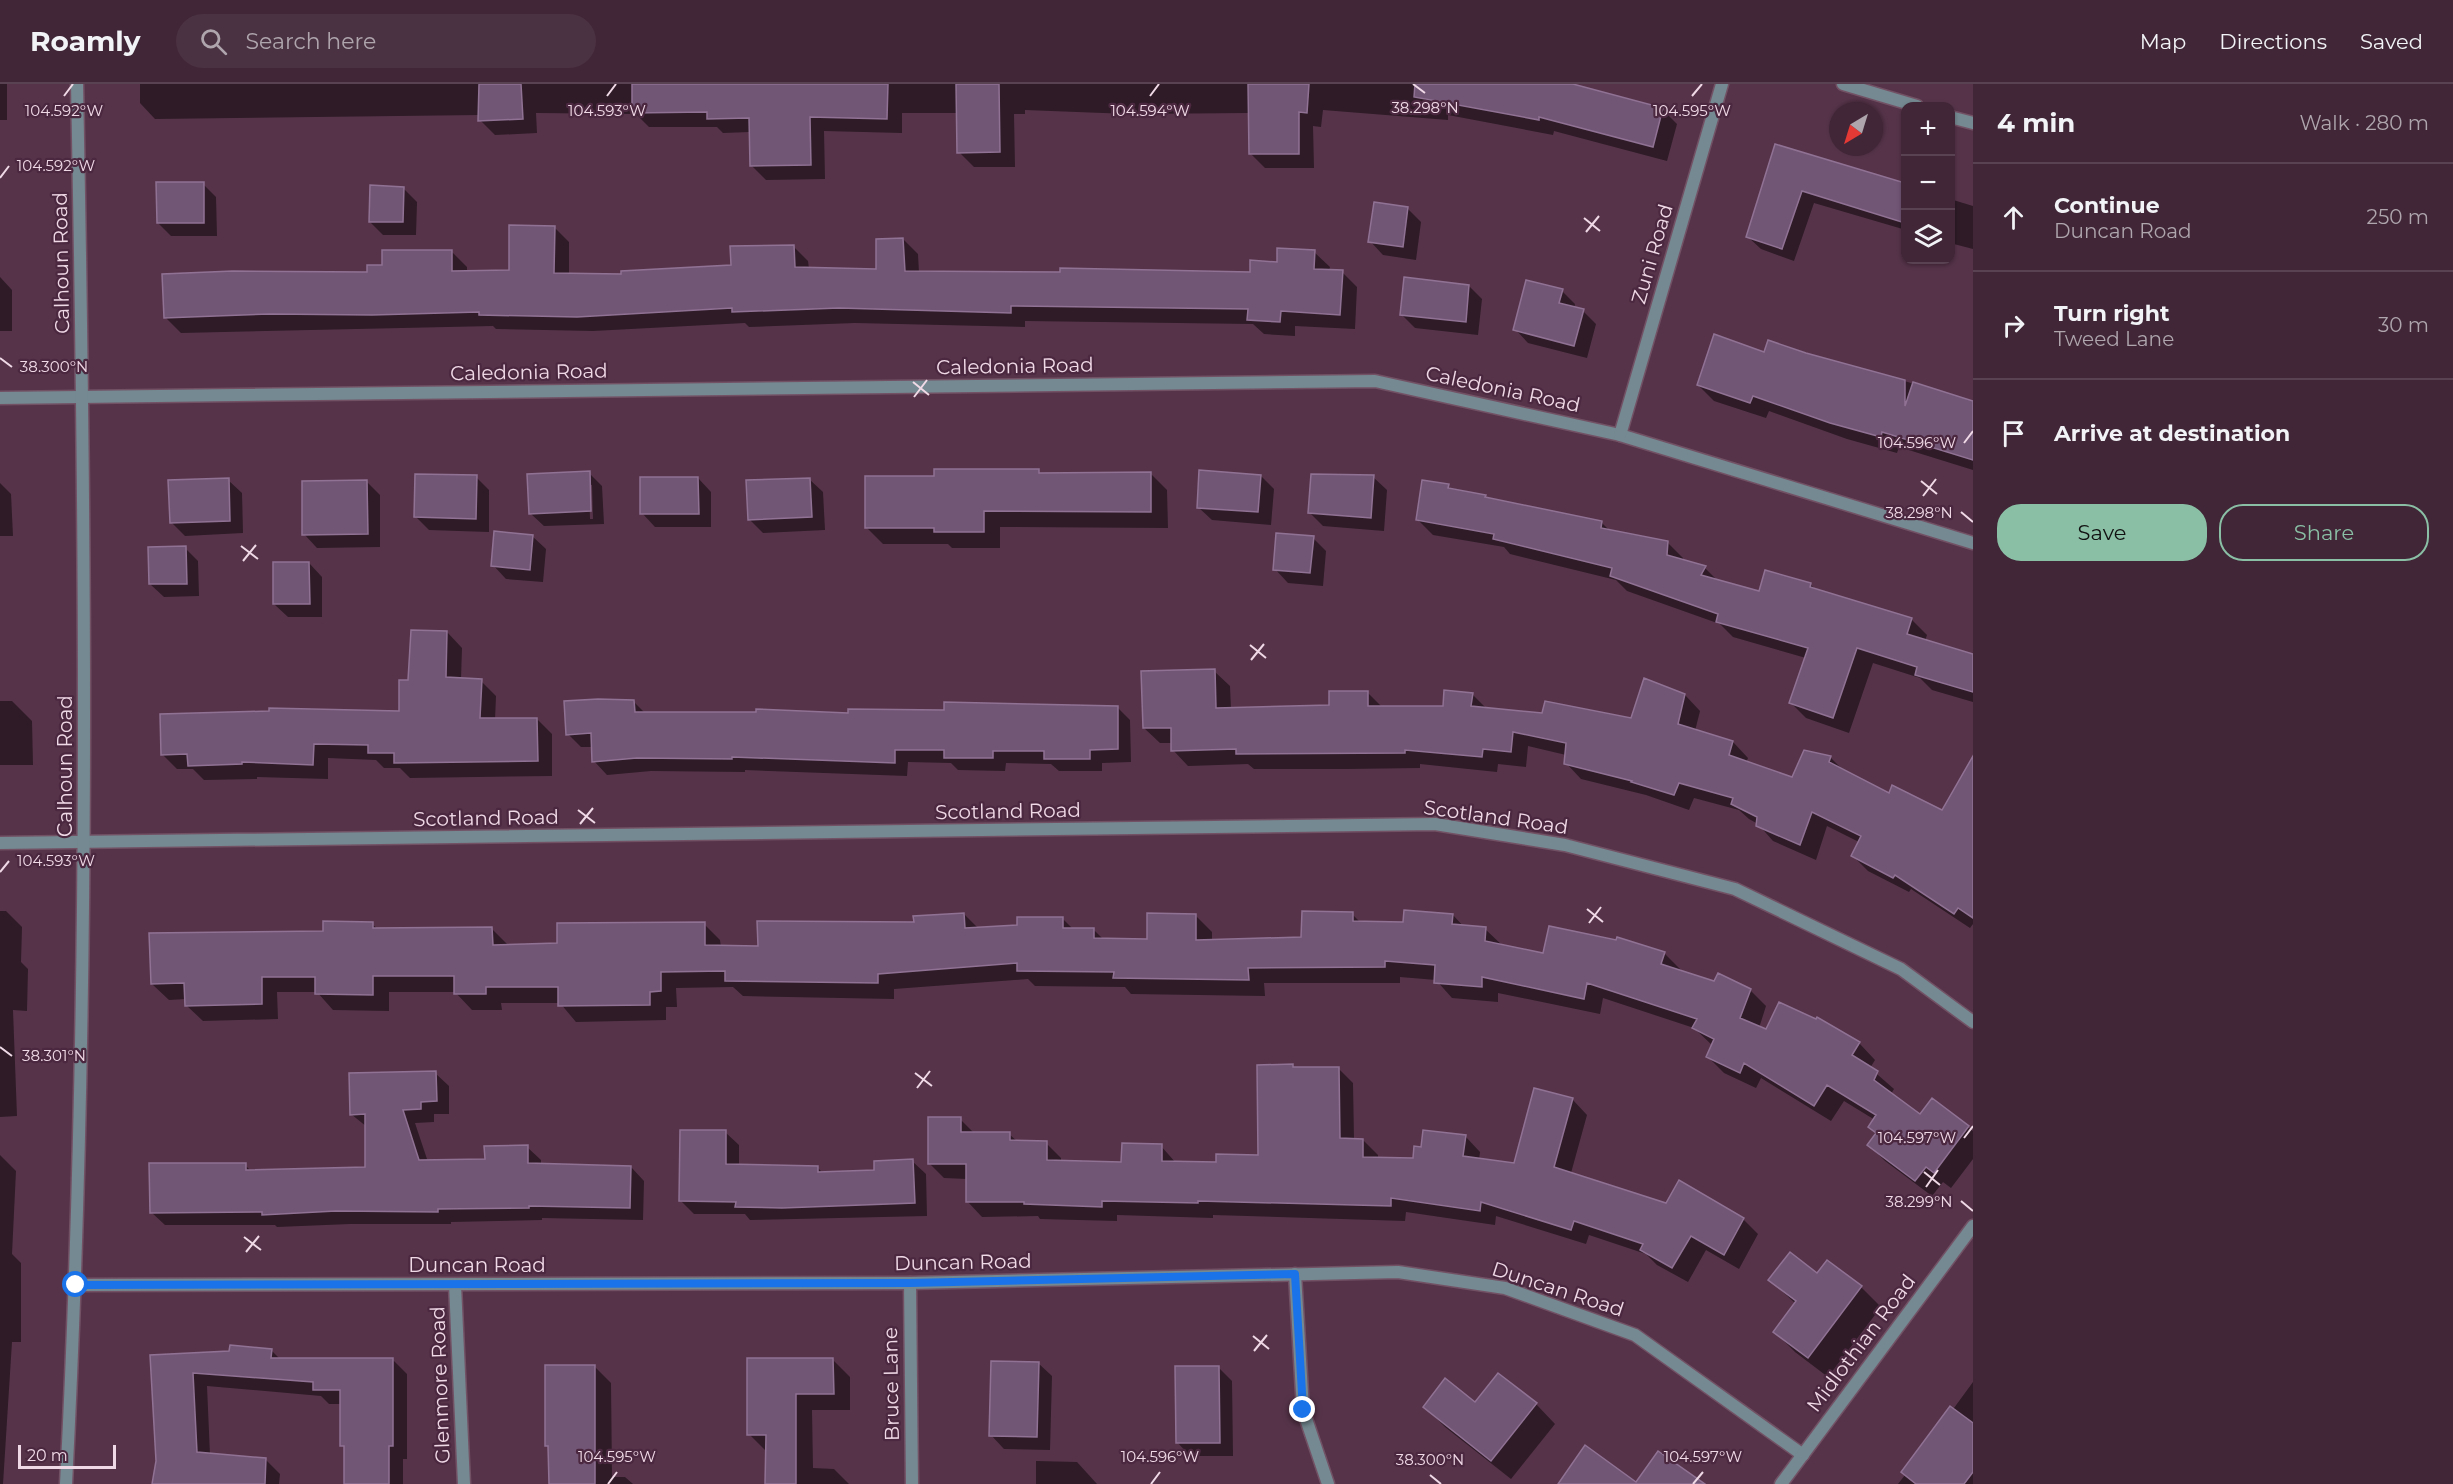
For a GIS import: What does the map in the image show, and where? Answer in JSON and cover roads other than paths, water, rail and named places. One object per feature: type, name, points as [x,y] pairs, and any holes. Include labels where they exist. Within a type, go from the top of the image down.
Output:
[{"type":"street","name":"Calhoun Road","points":[[66,1484],[76,1285],[85,843],[83,397],[77,84]]},
{"type":"street","name":"Zuni Road","points":[[1620,435],[1722,84]]},
{"type":"street","points":[[1843,84],[1904,102]]},
{"type":"street","points":[[1955,118],[1973,123]]},
{"type":"street","name":"Caledonia Road","points":[[0,398],[1375,381],[1620,435],[1973,543]]},
{"type":"street","name":"Scotland Road","points":[[0,843],[1435,824],[1565,845],[1735,889],[1901,969],[1973,1022]]},
{"type":"street","name":"Midlothian Road","points":[[1781,1484],[1973,1226]]},
{"type":"street","name":"Duncan Road","points":[[76,1285],[910,1283],[1398,1272],[1505,1288],[1635,1335],[1803,1455]]},
{"type":"street","points":[[1295,1274],[1303,1410],[1328,1484]]},
{"type":"street","name":"Bruce Lane","points":[[910,1283],[912,1484]]},
{"type":"street","name":"Glenmore Road","points":[[455,1285],[464,1484]]}]
